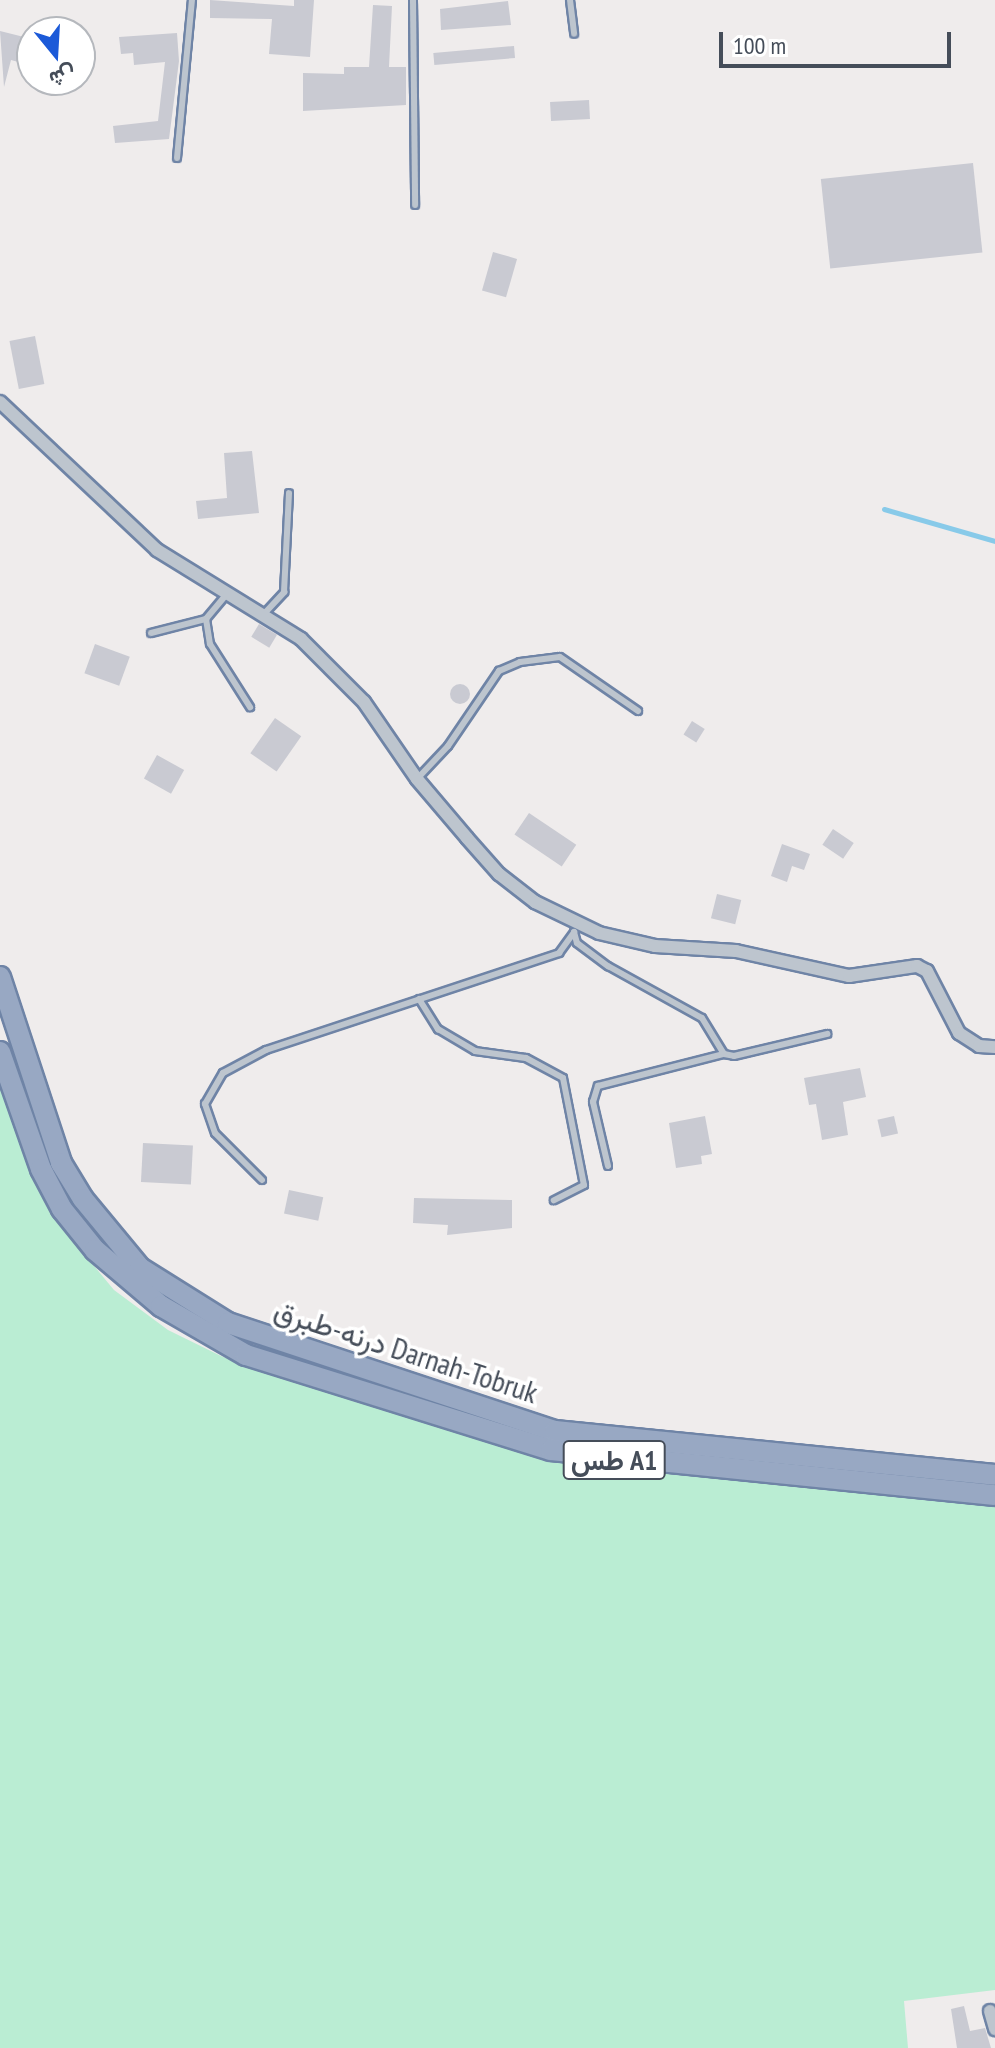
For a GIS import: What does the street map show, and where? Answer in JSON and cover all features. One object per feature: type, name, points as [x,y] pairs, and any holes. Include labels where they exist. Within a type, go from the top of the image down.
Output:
[{"type":"highway","name":"درنه-طبرق Darnah-Tobruk","points":[[0,977],[61,1163],[83,1199],[140,1268],[228,1323],[555,1431],[995,1475]]},
{"type":"highway","name":"درنه-طبرق Darnah-Tobruk","points":[[0,1052],[41,1169],[62,1209],[95,1250],[161,1306],[246,1355],[551,1450],[995,1495]]},
{"type":"street","points":[[0,402],[157,550],[301,639],[364,702],[417,779],[499,874],[572,927],[655,946],[736,951],[849,976],[917,966],[927,971],[959,1033],[979,1046],[995,1047]]},
{"type":"street","points":[[990,2011],[995,2029]]},
{"type":"lane","points":[[177,158],[192,0]]},
{"type":"lane","points":[[413,0],[415,205]]},
{"type":"lane","points":[[570,0],[574,34]]},
{"type":"lane","points":[[262,616],[284,592],[289,493]]},
{"type":"lane","points":[[151,633],[206,619],[226,595]]},
{"type":"lane","points":[[206,619],[210,644],[250,707]]},
{"type":"lane","points":[[417,779],[448,746],[499,671],[520,662],[560,657],[638,711]]},
{"type":"lane","points":[[262,1180],[215,1133],[205,1104],[223,1073],[266,1050],[559,953],[572,927]]},
{"type":"lane","points":[[572,927],[577,943],[608,966],[702,1018],[724,1054]]},
{"type":"lane","points":[[419,999],[438,1029],[475,1051],[526,1058],[563,1078],[584,1185],[554,1200]]},
{"type":"lane","points":[[608,1166],[593,1102],[598,1086],[724,1054],[734,1056],[827,1034]]},
{"type":"green space","points":[[0,1069],[36,1181],[66,1232],[114,1290],[168,1330],[223,1357],[484,1436],[995,1501],[995,1990],[904,2001],[908,2048],[0,2048]]},
{"type":"building","points":[[210,0],[294,6],[294,0],[314,0],[310,57],[269,54],[272,19],[210,18]]},
{"type":"building","points":[[508,1],[511,25],[441,30],[440,9]]},
{"type":"building","points":[[373,5],[392,6],[389,67],[406,67],[406,105],[303,111],[303,73],[344,74],[344,67],[369,67]]},
{"type":"building","points":[[0,31],[16,35],[16,61],[11,60],[4,87]]},
{"type":"building","points":[[177,33],[179,61],[169,139],[115,143],[113,126],[158,121],[165,62],[134,65],[133,53],[121,54],[119,37]]},
{"type":"building","points":[[514,46],[515,58],[434,65],[433,53]]},
{"type":"building","points":[[589,100],[590,119],[551,121],[550,102]]},
{"type":"building","points":[[973,163],[982,253],[830,268],[821,179]]},
{"type":"building","points":[[493,252],[517,259],[506,297],[482,290]]},
{"type":"building","points":[[35,336],[44,384],[19,389],[9,341]]},
{"type":"building","points":[[252,451],[259,513],[198,519],[196,501],[227,498],[224,453]]},
{"type":"building","points":[[259,624],[277,635],[269,648],[251,637]]},
{"type":"building","points":[[95,644],[130,657],[119,686],[84,673]]},
{"type":"building","points":[[460,684],[467,687],[470,694],[467,701],[460,704],[453,701],[450,694],[453,687]]},
{"type":"building","points":[[275,718],[301,736],[277,772],[250,753]]},
{"type":"building","points":[[692,721],[705,729],[696,743],[684,735]]},
{"type":"building","points":[[157,755],[184,770],[171,794],[144,779]]},
{"type":"building","points":[[529,813],[576,845],[562,866],[514,835]]},
{"type":"building","points":[[833,829],[854,843],[843,859],[822,845]]},
{"type":"building","points":[[782,844],[810,854],[804,870],[792,866],[787,882],[771,876]]},
{"type":"building","points":[[717,894],[741,900],[735,924],[711,918]]},
{"type":"building","points":[[860,1068],[866,1097],[843,1102],[848,1135],[822,1140],[816,1104],[809,1105],[804,1078]]},
{"type":"building","points":[[705,1116],[712,1154],[701,1156],[702,1164],[676,1168],[669,1123]]},
{"type":"building","points":[[894,1116],[898,1134],[881,1137],[877,1120]]},
{"type":"building","points":[[143,1143],[193,1146],[191,1185],[141,1182]]},
{"type":"building","points":[[289,1190],[323,1197],[318,1221],[284,1213]]},
{"type":"building","points":[[414,1198],[512,1200],[512,1228],[447,1235],[448,1225],[413,1223]]},
{"type":"building","points":[[964,2006],[970,2031],[985,2028],[991,2048],[957,2048],[951,2009]]},
{"type":"waterway","points":[[884,509],[995,541]]}]
